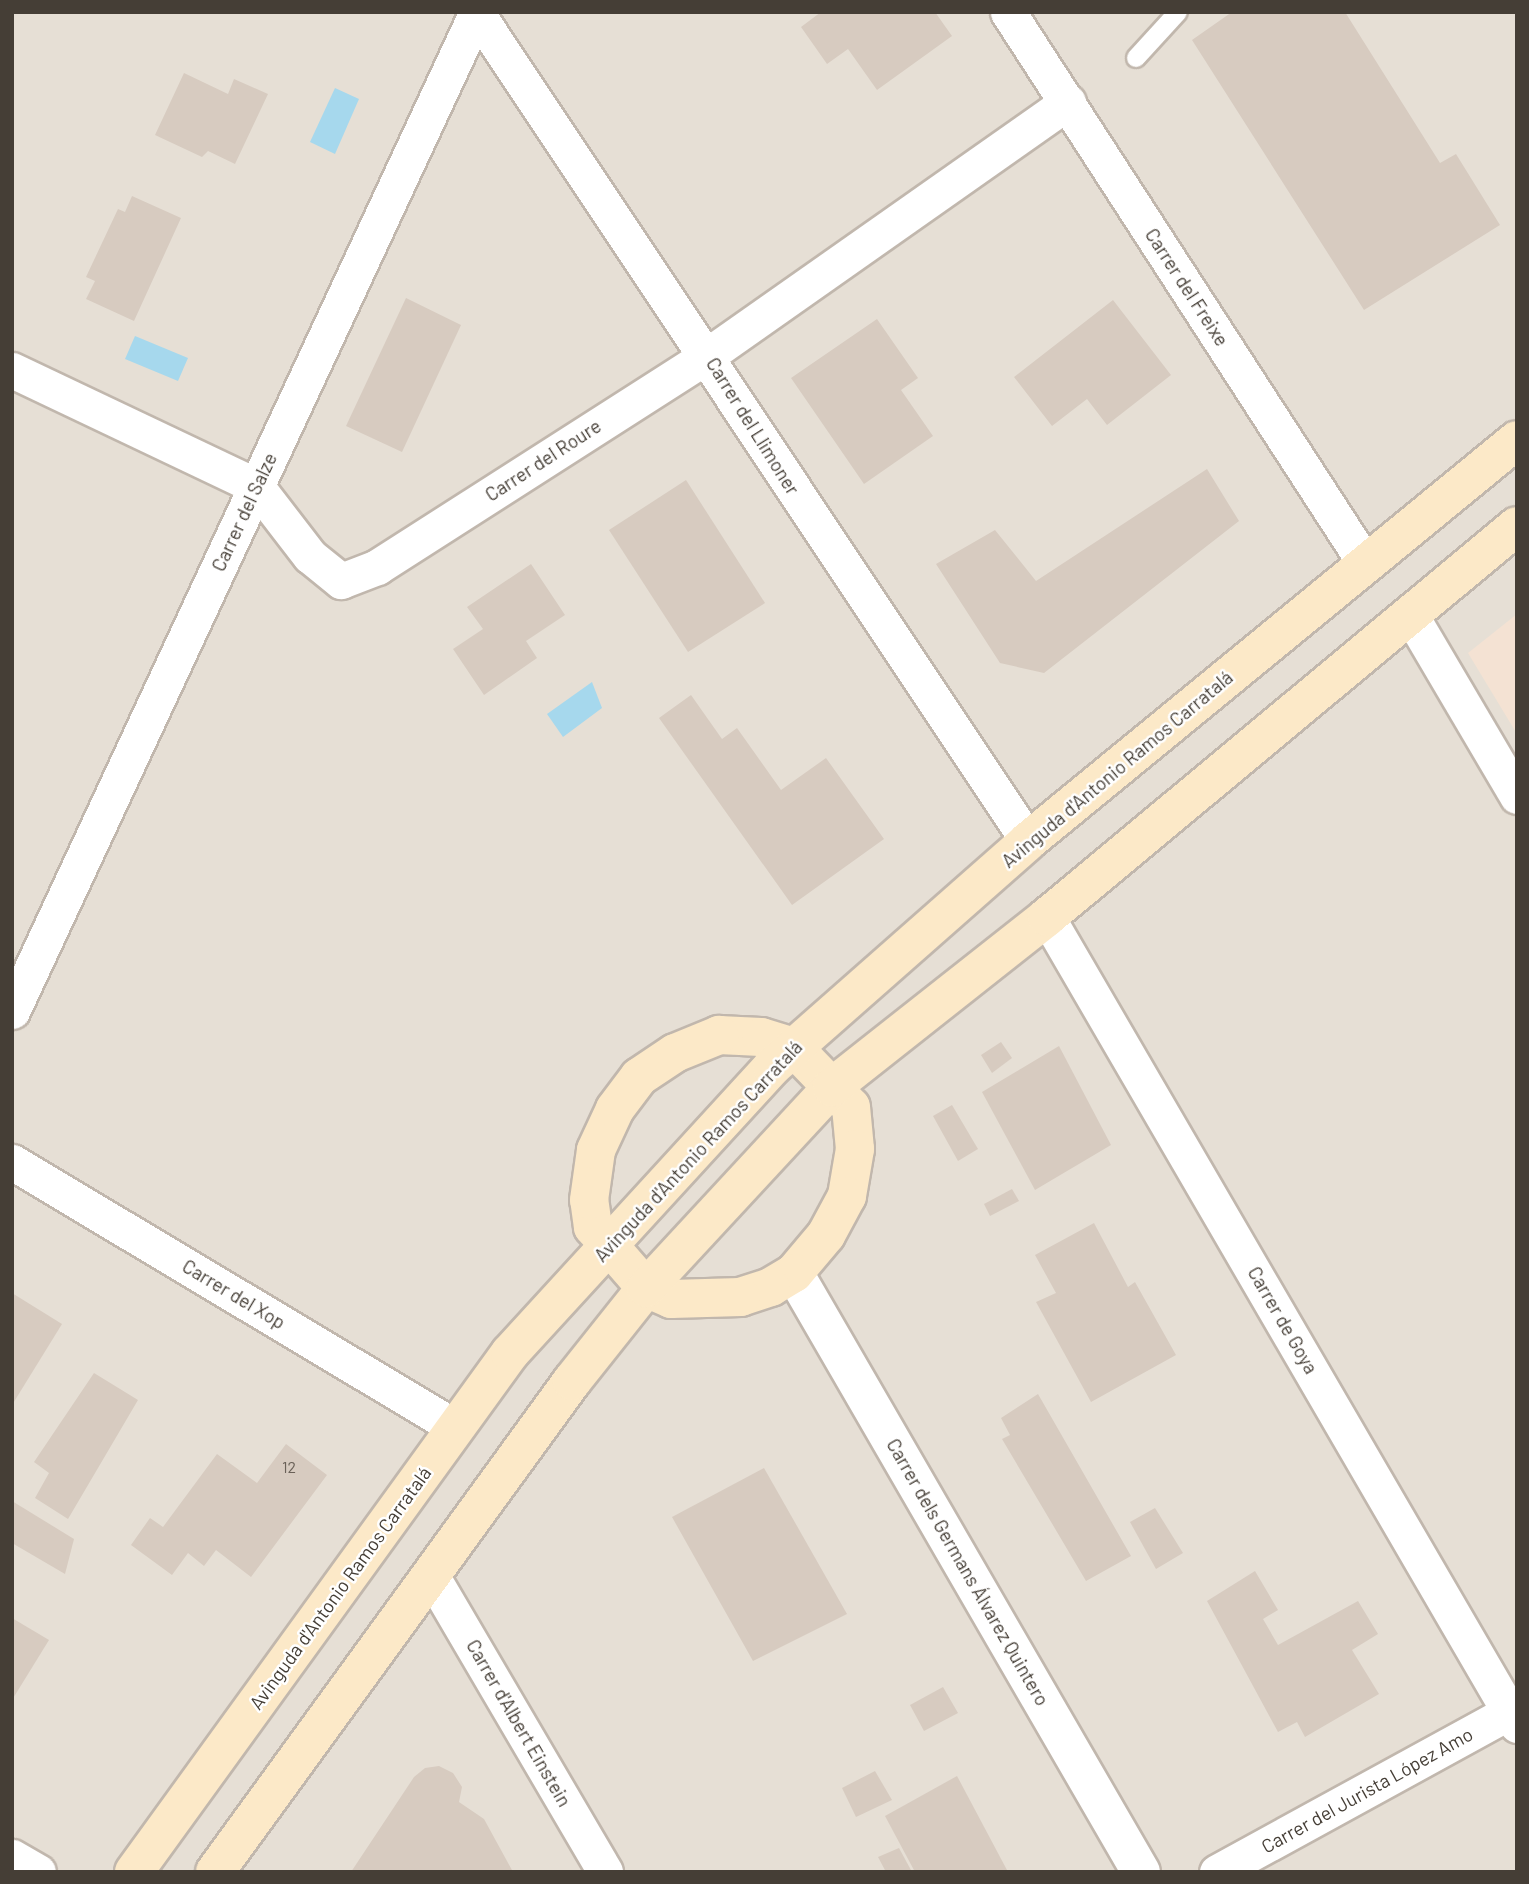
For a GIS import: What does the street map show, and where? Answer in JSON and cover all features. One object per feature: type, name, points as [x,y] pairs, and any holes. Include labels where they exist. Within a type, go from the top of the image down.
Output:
[{"type":"main road","name":"Avinguda d'Antonio Ramos Carratalá","points":[[134,1872],[510,1353],[793,1047],[1028,841],[1517,440]]},
{"type":"main road","points":[[215,1872],[558,1398],[646,1288],[832,1087],[1047,917],[1517,526]]},
{"type":"main road","points":[[719,1035],[761,1037],[793,1047],[832,1087],[851,1107],[855,1149],[847,1196],[826,1235],[794,1273],[761,1290],[715,1300],[671,1299],[646,1288],[607,1247],[593,1227],[589,1200],[596,1150],[615,1110],[639,1077],[675,1053],[719,1035]]},
{"type":"street","name":"Carrer del Llimoner","points":[[476,12],[708,355],[861,596],[1028,841]]},
{"type":"street","name":"Carrer del Salze","points":[[12,1011],[476,12]]},
{"type":"street","name":"Carrer del Freixe","points":[[1008,12],[1366,563]]},
{"type":"street","name":"Carrer del Roure","points":[[12,370],[256,486],[310,556],[341,582],[377,567],[708,355],[1068,102]]},
{"type":"street","points":[[1411,616],[1517,796]]},
{"type":"street","name":"Carrer de Goya","points":[[1047,917],[1514,1715]]},
{"type":"street","name":"Carrer del Xop","points":[[12,1161],[455,1427]]},
{"type":"street","name":"Carrer dels Germans Álvarez Quintero","points":[[794,1273],[1141,1872]]},
{"type":"street","name":"Carrer d'Albert Einstein","points":[[431,1574],[605,1872]]},
{"type":"street","name":"Carrer del Jurista López Amo","points":[[1217,1872],[1514,1715]]},
{"type":"street","points":[[12,1857],[38,1872]]},
{"type":"lane","points":[[1136,58],[1178,12]]},
{"type":"shaded area","points":[[12,12],[1517,12],[1517,1872],[12,1872]]},
{"type":"shaded area","points":[[1517,614],[1517,734],[1468,653]]},
{"type":"water","points":[[335,88],[359,99],[335,154],[310,142]]},
{"type":"water","points":[[135,336],[188,358],[178,381],[125,359]]},
{"type":"water","points":[[592,682],[602,708],[563,737],[547,714]]},
{"type":"building","points":[[821,12],[935,12],[952,36],[877,90],[848,49],[827,64],[801,27]]},
{"type":"building","points":[[1232,12],[1345,12],[1440,163],[1456,154],[1500,225],[1364,310],[1192,40]]},
{"type":"building","points":[[184,73],[228,94],[234,79],[268,94],[235,164],[208,151],[202,157],[155,135]]},
{"type":"building","points":[[132,196],[181,218],[134,321],[86,299],[95,281],[86,277],[118,209],[125,212]]},
{"type":"building","points":[[406,298],[461,325],[402,452],[346,426]]},
{"type":"building","points":[[1113,300],[1171,375],[1107,425],[1087,399],[1052,426],[1014,377]]},
{"type":"building","points":[[877,319],[918,378],[901,390],[933,436],[864,484],[791,378]]},
{"type":"building","points":[[1207,469],[1239,521],[1044,673],[1000,663],[936,564],[995,530],[1036,581]]},
{"type":"building","points":[[686,480],[765,603],[688,652],[609,530]]},
{"type":"building","points":[[531,564],[565,615],[526,641],[537,658],[484,695],[453,649],[483,629],[467,607]]},
{"type":"building","points":[[691,695],[722,739],[737,728],[781,790],[826,758],[884,839],[792,905],[659,718]]},
{"type":"building","points":[[1001,1042],[1012,1058],[992,1073],[981,1055]]},
{"type":"building","points":[[1059,1046],[1111,1145],[1035,1190],[982,1092]]},
{"type":"building","points":[[952,1105],[978,1149],[958,1161],[933,1116]]},
{"type":"building","points":[[1012,1189],[1019,1201],[990,1216],[984,1204]]},
{"type":"building","points":[[1094,1223],[1128,1287],[1135,1282],[1176,1355],[1091,1402],[1036,1302],[1056,1293],[1035,1255]]},
{"type":"building","points":[[12,1293],[62,1324],[12,1405]]},
{"type":"building","points":[[94,1373],[138,1400],[68,1519],[35,1498],[49,1473],[34,1462]]},
{"type":"building","points":[[1038,1394],[1131,1556],[1086,1581],[1002,1439],[1010,1435],[1001,1418]]},
{"type":"building","points":[[286,1444],[327,1475],[251,1577],[216,1550],[204,1566],[188,1553],[172,1575],[131,1545],[150,1518],[163,1527],[217,1454],[257,1483]]},
{"type":"building","points":[[764,1468],[847,1614],[753,1661],[672,1517]]},
{"type":"building","points":[[12,1501],[74,1539],[65,1574],[12,1543]]},
{"type":"building","points":[[1155,1508],[1183,1553],[1156,1569],[1130,1522]]},
{"type":"building","points":[[1255,1571],[1278,1610],[1263,1619],[1278,1645],[1358,1601],[1378,1634],[1352,1650],[1379,1694],[1305,1737],[1297,1722],[1278,1732],[1207,1601]]},
{"type":"building","points":[[12,1618],[49,1640],[12,1700]]},
{"type":"building","points":[[943,1687],[958,1713],[924,1731],[910,1705]]},
{"type":"building","points":[[439,1766],[453,1773],[462,1787],[459,1802],[484,1819],[513,1872],[351,1872],[414,1777],[425,1768]]},
{"type":"building","points":[[875,1771],[892,1800],[856,1817],[842,1788]]},
{"type":"building","points":[[957,1776],[1008,1872],[915,1872],[885,1816]]},
{"type":"building","points":[[899,1848],[912,1872],[886,1872],[878,1857]]}]
